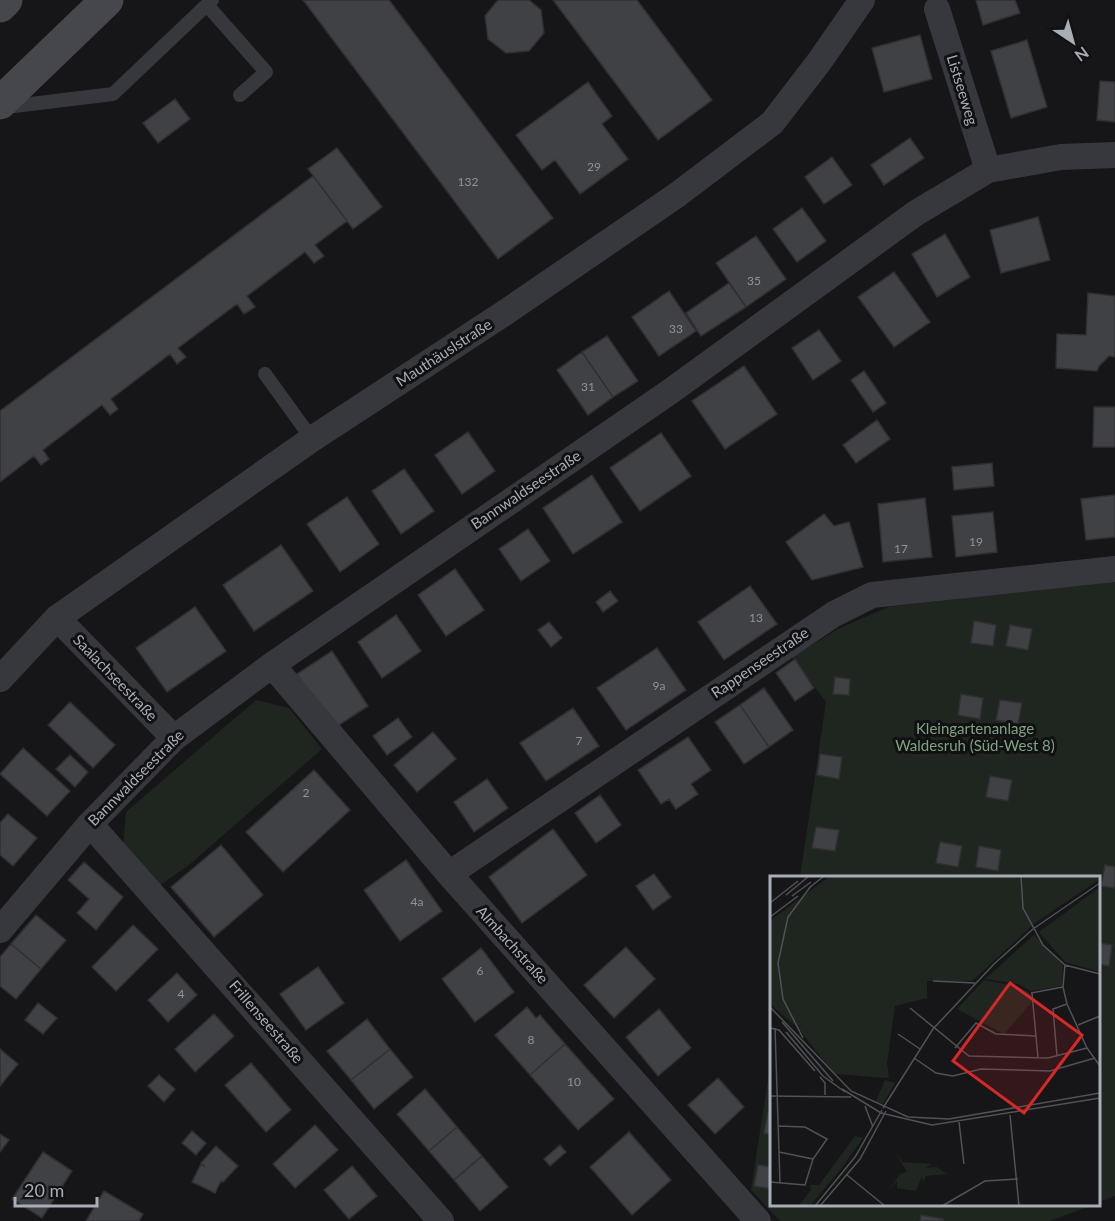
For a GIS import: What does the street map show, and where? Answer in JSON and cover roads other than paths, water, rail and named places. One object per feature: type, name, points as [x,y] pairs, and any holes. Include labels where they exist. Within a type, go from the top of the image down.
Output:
[{"type":"main road","points":[[0,6],[6,0]]},
{"type":"main road","points":[[0,105],[107,0]]},
{"type":"street","name":"Mauthäuslstraße","points":[[0,679],[57,618],[312,439],[504,314],[668,202],[772,123],[819,62],[861,1]]},
{"type":"street","name":"Listseeweg","points":[[937,9],[988,170]]},
{"type":"street","name":"Bannwaldseestraße","points":[[0,930],[90,824],[174,738],[272,665],[671,391],[916,213],[988,170],[1061,157],[1115,155]]},
{"type":"street","name":"Rappenseestraße","points":[[449,874],[834,614],[872,595],[1115,569]]},
{"type":"street","name":"Saalachseestraße","points":[[57,618],[174,738]]},
{"type":"street","name":"Almbachstraße","points":[[272,665],[449,874],[758,1221]]},
{"type":"street","name":"Frillenseestraße","points":[[90,824],[441,1221]]},
{"type":"lane","points":[[0,105],[113,94],[209,2],[266,72],[240,95]]},
{"type":"lane","points":[[265,374],[312,439]]},
{"type":"park label","name":"Kleingartenanlage Waldesruh (Süd-West 8)","points":[[975,738]]}]
